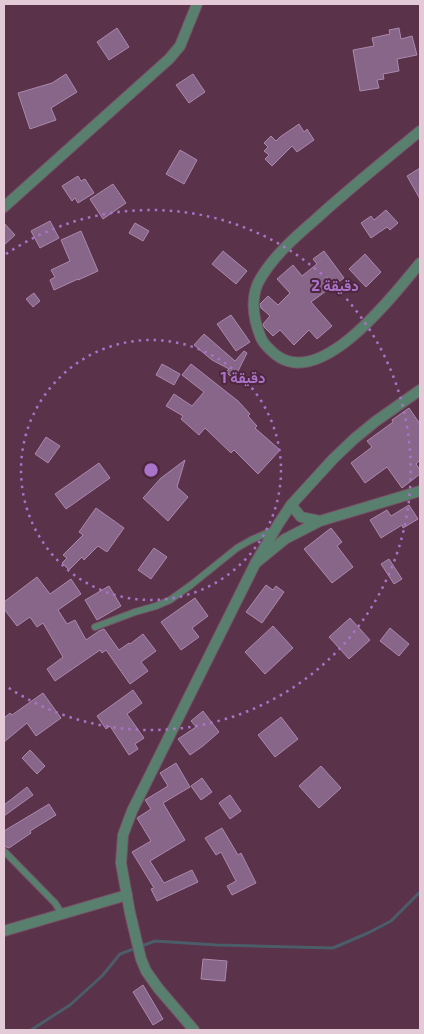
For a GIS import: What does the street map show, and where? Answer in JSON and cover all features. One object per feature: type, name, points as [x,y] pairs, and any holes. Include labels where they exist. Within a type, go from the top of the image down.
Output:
[{"type":"street","points":[[4,207],[169,60],[180,46],[197,4]]},
{"type":"street","points":[[420,131],[346,192],[287,245],[272,263],[258,284],[253,304],[256,326],[263,342],[284,361],[299,362],[316,359],[332,352],[363,327],[420,263]]},
{"type":"street","points":[[194,1030],[158,988],[146,971],[141,959],[130,914],[122,863],[123,835],[132,811],[256,562],[290,505],[354,439],[420,390]]},
{"type":"street","points":[[256,562],[285,539],[320,521],[420,491]]},
{"type":"street","points":[[290,505],[301,516],[320,521]]},
{"type":"street","points":[[4,931],[127,896]]},
{"type":"lane","points":[[95,628],[170,600],[237,548],[275,530]]},
{"type":"lane","points":[[4,851],[55,903],[62,914]]},
{"type":"building","points":[[117,28],[129,47],[109,60],[97,42]]},
{"type":"building","points":[[399,28],[401,39],[412,36],[417,55],[397,59],[399,71],[383,74],[384,79],[377,80],[379,88],[360,91],[353,50],[374,46],[372,38],[390,34],[389,30]]},
{"type":"building","points":[[66,74],[77,92],[51,108],[56,120],[30,129],[18,93],[52,83]]},
{"type":"building","points":[[193,74],[205,92],[189,103],[176,85]]},
{"type":"building","points":[[299,124],[304,132],[307,129],[314,140],[297,152],[292,146],[272,166],[265,159],[269,155],[264,151],[268,147],[264,143],[271,136],[276,141]]},
{"type":"building","points":[[180,150],[197,160],[184,184],[166,174]]},
{"type":"building","points":[[420,168],[420,199],[407,176]]},
{"type":"building","points":[[78,176],[81,181],[85,179],[94,193],[78,203],[75,198],[72,201],[62,186]]},
{"type":"building","points":[[113,184],[126,203],[103,219],[90,199]]},
{"type":"building","points":[[386,210],[398,223],[390,230],[387,227],[371,238],[361,223],[371,216],[374,220]]},
{"type":"building","points":[[50,221],[59,238],[40,248],[31,231]]},
{"type":"building","points":[[4,223],[15,235],[4,245]]},
{"type":"building","points":[[135,223],[149,231],[143,241],[129,233]]},
{"type":"building","points":[[81,231],[98,271],[54,290],[50,280],[55,277],[51,270],[70,261],[61,240]]},
{"type":"building","points":[[223,251],[247,271],[236,284],[212,264]]},
{"type":"building","points":[[324,251],[344,278],[311,302],[332,326],[317,339],[309,330],[294,345],[280,330],[273,336],[264,327],[263,324],[270,316],[261,308],[260,304],[268,296],[278,305],[290,293],[277,279],[293,265],[302,276],[317,264],[313,259]]},
{"type":"building","points":[[365,254],[381,272],[366,287],[349,269]]},
{"type":"building","points":[[34,293],[40,301],[33,307],[26,299]]},
{"type":"building","points":[[231,315],[250,342],[236,351],[217,324]]},
{"type":"building","points":[[204,334],[235,361],[244,351],[247,353],[234,379],[226,372],[229,369],[212,360],[194,345]]},
{"type":"building","points":[[162,364],[180,374],[174,385],[156,375]]},
{"type":"building","points":[[191,364],[238,401],[250,414],[248,416],[257,426],[255,428],[280,450],[258,474],[234,450],[231,453],[205,428],[199,435],[181,419],[183,416],[166,406],[174,394],[192,406],[204,392],[182,375]]},
{"type":"building","points":[[409,408],[420,424],[420,460],[416,464],[420,474],[402,488],[387,467],[365,483],[351,463],[372,447],[367,441]]},
{"type":"building","points":[[46,437],[60,446],[48,463],[35,454]]},
{"type":"building","points":[[185,460],[177,487],[188,497],[168,521],[143,498],[161,478]]},
{"type":"building","points":[[99,463],[110,478],[66,509],[55,494]]},
{"type":"building","points":[[409,505],[418,519],[403,528],[402,525],[381,538],[370,520],[387,510],[391,516]]},
{"type":"building","points":[[96,508],[124,528],[107,552],[98,546],[84,560],[82,557],[69,570],[62,563],[67,558],[63,555],[83,535],[79,532]]},
{"type":"building","points":[[331,528],[342,542],[337,546],[353,567],[332,583],[304,549]]},
{"type":"building","points":[[154,548],[167,557],[151,579],[138,570]]},
{"type":"building","points":[[389,559],[402,579],[394,584],[381,564]]},
{"type":"building","points":[[37,577],[50,594],[71,579],[81,594],[58,610],[67,624],[75,620],[86,640],[104,629],[119,650],[143,634],[156,651],[141,662],[148,671],[130,684],[106,650],[102,653],[100,650],[55,681],[47,669],[63,657],[43,623],[37,627],[30,617],[17,626],[4,609],[4,602]]},
{"type":"building","points":[[266,585],[273,590],[276,586],[284,592],[262,623],[246,612]]},
{"type":"building","points":[[109,586],[121,606],[97,620],[85,600]]},
{"type":"building","points":[[195,598],[208,616],[192,628],[199,637],[181,650],[161,622]]},
{"type":"building","points":[[350,618],[370,640],[349,659],[329,637]]},
{"type":"building","points":[[273,626],[293,648],[265,674],[245,652]]},
{"type":"building","points":[[390,628],[409,644],[399,656],[380,641]]},
{"type":"building","points":[[133,690],[142,703],[127,714],[144,738],[135,744],[138,749],[129,755],[110,726],[106,729],[97,716]]},
{"type":"building","points":[[43,693],[61,718],[36,736],[27,723],[4,742],[4,718],[10,713],[12,715]]},
{"type":"building","points":[[203,711],[219,732],[190,755],[178,739],[196,727],[191,721]]},
{"type":"building","points":[[281,717],[298,739],[275,757],[258,735]]},
{"type":"building","points":[[30,750],[45,766],[37,774],[22,758]]},
{"type":"building","points":[[176,763],[190,787],[163,803],[185,840],[150,861],[164,883],[192,870],[198,882],[157,901],[151,889],[154,888],[132,852],[151,841],[137,818],[151,809],[145,800],[168,786],[160,773]]},
{"type":"building","points":[[321,766],[341,788],[319,808],[299,786]]},
{"type":"building","points":[[202,778],[212,792],[201,800],[191,786]]},
{"type":"building","points":[[27,787],[33,795],[4,816],[4,805]]},
{"type":"building","points":[[230,795],[241,811],[230,819],[219,803]]},
{"type":"building","points":[[49,804],[56,815],[30,831],[31,833],[9,848],[4,846],[4,831]]},
{"type":"building","points":[[222,828],[238,855],[241,853],[256,883],[232,895],[227,886],[236,881],[221,852],[216,855],[205,838]]},
{"type":"building","points":[[203,959],[227,961],[225,981],[201,979]]},
{"type":"building","points":[[143,985],[163,1019],[153,1025],[133,992]]},
{"type":"waterway","points":[[31,1030],[70,1005],[102,976],[120,954],[155,941],[217,945],[333,948],[391,921],[420,892]]}]
